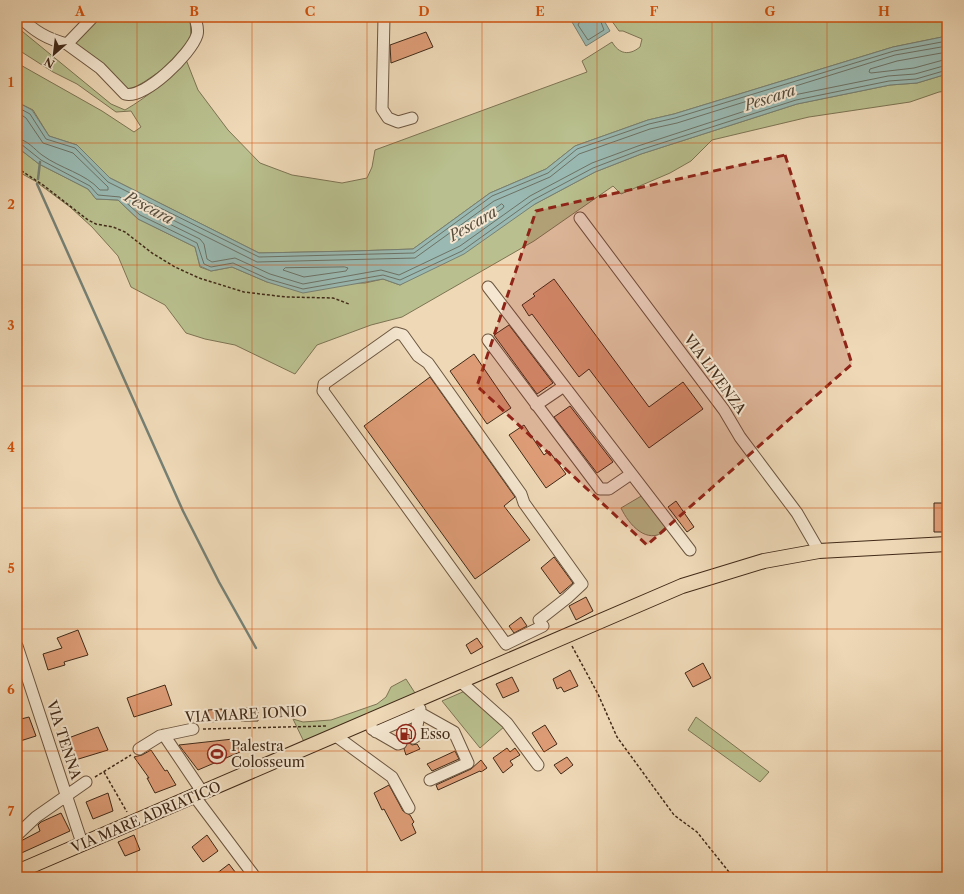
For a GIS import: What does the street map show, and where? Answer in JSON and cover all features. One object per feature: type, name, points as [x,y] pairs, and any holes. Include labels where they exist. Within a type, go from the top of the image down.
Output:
[{"type":"main road","name":"VIA MARE ADRIATICO","points":[[17,872],[199,795],[332,731],[363,724],[496,667],[514,650],[546,632],[565,628],[572,633],[682,586],[764,561],[819,552],[947,544]]},
{"type":"street","points":[[20,17],[33,30],[50,40],[67,44],[100,68],[125,94],[135,95],[163,77],[188,51],[197,37],[198,30],[195,17]]},
{"type":"street","points":[[67,44],[93,17]]},
{"type":"street","points":[[384,17],[382,110],[388,118],[398,122],[412,118]]},
{"type":"street","name":"VIA LIVENZA","points":[[580,218],[724,410],[740,437],[797,513],[819,552]]},
{"type":"street","points":[[488,288],[690,550]]},
{"type":"street","points":[[514,650],[322,391],[324,384],[396,333],[403,335],[418,356],[428,362],[521,494],[524,503],[582,584],[567,598],[546,632]]},
{"type":"street","points":[[488,340],[600,489],[609,489],[631,474]]},
{"type":"street","points":[[536,405],[564,386]]},
{"type":"street","name":"VIA TENNA","points":[[17,646],[82,844]]},
{"type":"street","points":[[461,682],[506,723],[538,765]]},
{"type":"street","points":[[414,732],[420,713],[422,699]]},
{"type":"street","points":[[376,732],[420,713]]},
{"type":"street","points":[[420,713],[454,732],[468,763],[430,780]]},
{"type":"street","points":[[363,724],[376,732],[396,739]]},
{"type":"street","name":"VIA MARE IONIO","points":[[139,749],[164,735],[193,730]]},
{"type":"street","points":[[332,731],[392,777],[409,808]]},
{"type":"street","points":[[164,735],[199,795],[255,877]]},
{"type":"street","points":[[17,835],[29,822],[66,794],[86,782]]},
{"type":"path","points":[[17,168],[43,185],[88,220],[96,224],[125,232],[174,267],[199,278],[244,292],[286,297],[333,298],[349,304]]},
{"type":"path","points":[[572,633],[618,736],[674,815],[697,832],[733,877]]},
{"type":"path","name":"VIA MARE IONIO","points":[[193,730],[243,726],[332,731]]},
{"type":"path","points":[[86,782],[139,749]]},
{"type":"path","points":[[104,772],[133,822]]},
{"type":"highlighted area","points":[[785,155],[852,364],[647,545],[477,386],[536,211]]},
{"type":"green space","points":[[98,17],[190,17],[191,39],[175,61],[126,92],[74,45]]},
{"type":"green space","points":[[609,17],[947,17],[947,36],[893,47],[674,114],[648,120],[575,146],[546,169],[490,193],[413,249],[259,253],[110,178],[77,145],[49,136],[33,110],[17,102],[17,63],[102,111],[134,132],[141,127],[131,111],[116,112],[77,84],[53,72],[17,49],[17,27],[111,104],[125,110],[158,87],[185,57],[198,90],[228,130],[260,163],[292,175],[342,183],[367,178],[372,167],[375,150],[587,72],[582,61],[612,42],[618,49],[628,53],[640,47],[642,39],[623,31],[619,31]]},
{"type":"green space","points":[[947,74],[947,91],[939,92],[910,102],[809,117],[712,140],[691,161],[670,173],[621,194],[613,186],[534,241],[402,317],[371,325],[317,345],[295,374],[235,345],[205,339],[186,333],[165,305],[131,287],[118,256],[92,227],[70,207],[35,181],[17,171],[17,147],[39,164],[88,189],[96,199],[118,200],[138,219],[195,247],[200,267],[211,271],[232,267],[267,282],[365,283],[383,279],[400,285],[535,204],[595,172],[641,154],[797,104],[890,85],[917,83]]},
{"type":"green space","points":[[643,495],[666,525],[665,531],[658,535],[652,536],[639,531],[629,521],[621,508]]},
{"type":"green space","points":[[406,679],[415,693],[305,744],[293,719],[303,722],[331,720],[377,704],[386,697],[391,687]]},
{"type":"green space","points":[[465,691],[505,726],[480,748],[442,701]]},
{"type":"green space","points":[[696,717],[769,772],[760,782],[688,730]]},
{"type":"water","points":[[580,17],[602,17],[610,31],[586,46],[572,22]]},
{"type":"water","name":"Pescara","points":[[947,36],[947,74],[917,83],[890,85],[797,104],[641,154],[595,172],[535,204],[464,254],[400,285],[383,279],[303,293],[267,282],[232,267],[211,271],[200,266],[195,247],[138,219],[118,200],[96,199],[88,189],[39,164],[17,147],[17,102],[32,110],[49,136],[77,145],[110,178],[259,253],[413,249],[490,193],[546,169],[575,146],[648,120],[674,114],[893,47]]},
{"type":"building","points":[[426,32],[433,47],[391,63],[390,45]]},
{"type":"building","points":[[554,279],[649,407],[683,382],[703,409],[649,448],[589,369],[579,377],[532,314],[529,316],[522,305],[535,296],[533,294]]},
{"type":"building","points":[[509,325],[553,383],[537,394],[494,335]]},
{"type":"building","points":[[474,354],[511,408],[487,424],[450,371]]},
{"type":"building","points":[[430,377],[515,497],[504,506],[530,540],[475,579],[364,426]]},
{"type":"building","points":[[570,406],[613,462],[597,473],[554,417]]},
{"type":"building","points":[[524,425],[544,455],[549,451],[566,474],[546,488],[509,435]]},
{"type":"building","points":[[676,501],[694,527],[687,532],[668,507]]},
{"type":"building","points":[[934,503],[947,503],[947,532],[934,532]]},
{"type":"building","points":[[554,557],[573,583],[560,594],[541,568]]},
{"type":"building","points":[[586,597],[593,611],[576,620],[569,606]]},
{"type":"building","points":[[521,617],[527,626],[514,633],[509,626]]},
{"type":"building","points":[[78,630],[88,655],[64,662],[65,665],[48,670],[43,654],[62,648],[57,638]]},
{"type":"building","points":[[477,638],[483,647],[471,654],[466,645]]},
{"type":"building","points":[[703,663],[711,678],[693,687],[685,673]]},
{"type":"building","points":[[570,670],[578,686],[564,692],[561,687],[557,689],[553,679]]},
{"type":"building","points":[[512,677],[519,691],[503,698],[496,684]]},
{"type":"building","points":[[165,685],[172,705],[134,717],[127,698]]},
{"type":"building","points":[[240,708],[258,708],[258,721],[241,721]]},
{"type":"building","points":[[222,709],[224,721],[209,722],[208,710]]},
{"type":"building","points":[[29,717],[36,736],[17,742],[17,720]]},
{"type":"building","points":[[545,725],[557,744],[544,752],[532,733]]},
{"type":"building","points":[[408,726],[409,729],[406,738],[399,736],[397,731]]},
{"type":"building","points":[[98,727],[108,750],[72,761],[63,740]]},
{"type":"building","points":[[233,739],[236,741],[240,752],[198,770],[179,745]]},
{"type":"building","points":[[408,742],[412,745],[417,744],[420,749],[406,755],[404,749]]},
{"type":"building","points":[[507,748],[510,752],[515,748],[520,755],[510,761],[513,765],[503,773],[493,758]]},
{"type":"building","points":[[151,750],[165,771],[167,770],[176,785],[155,793],[147,778],[149,778],[134,757]]},
{"type":"building","points":[[455,751],[459,759],[432,771],[427,764]]},
{"type":"building","points":[[567,757],[573,765],[561,774],[554,765]]},
{"type":"building","points":[[481,760],[487,768],[438,790],[436,785],[471,769]]},
{"type":"building","points":[[389,785],[403,811],[410,815],[414,822],[412,824],[416,833],[401,841],[384,809],[382,810],[374,793]]},
{"type":"building","points":[[108,793],[113,811],[93,819],[86,802]]},
{"type":"building","points":[[61,813],[70,831],[17,855],[17,843],[40,831],[38,825],[41,822]]},
{"type":"building","points":[[134,835],[140,850],[125,856],[118,842]]},
{"type":"building","points":[[207,835],[218,851],[203,862],[192,847]]},
{"type":"building","points":[[229,864],[239,877],[212,877]]},
{"type":"waterway","points":[[38,179],[40,162]]},
{"type":"waterway","points":[[37,184],[183,511],[219,582],[256,648]]},
{"type":"tunnel","points":[[398,736],[411,730]]},
{"type":"place","name":"Esso","points":[[406,734]]},
{"type":"place","name":"Palestra Colosseum","points":[[217,754]]}]
